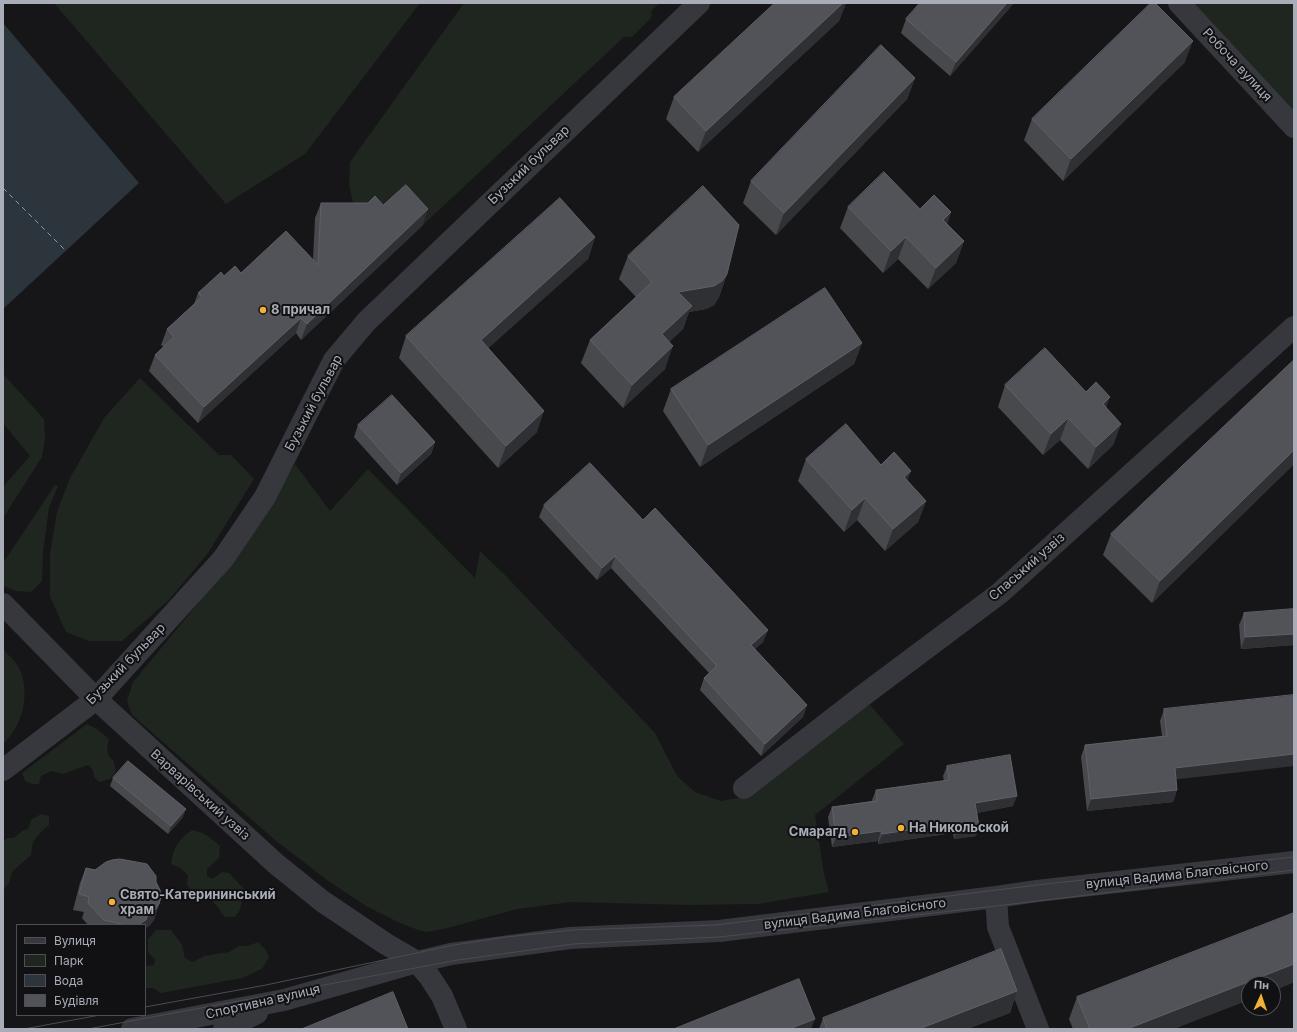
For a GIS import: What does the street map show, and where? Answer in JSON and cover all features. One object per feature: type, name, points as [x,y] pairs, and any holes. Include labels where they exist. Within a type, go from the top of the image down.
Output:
[{"type":"street","name":"Бузький бульвар","points":[[3,770],[96,699],[224,559],[266,497],[334,360],[366,322],[699,3]]},
{"type":"street","name":"Робоча вулиця","points":[[1179,3],[1294,127]]},
{"type":"street","name":"Спаський узвіз","points":[[744,788],[861,697],[1000,593],[1294,327]]},
{"type":"street","name":"Варварівський узвіз","points":[[3,604],[96,699],[275,863],[322,901],[386,944],[417,962],[429,976],[442,996],[456,1029]]},
{"type":"street","name":"вулиця Вадима Благовісного","points":[[417,962],[451,954],[570,938],[719,931],[996,898],[1037,891],[1294,862]]},
{"type":"street","points":[[996,898],[998,927],[1038,1029]]},
{"type":"street","name":"Спортивна вулиця","points":[[132,1029],[284,1000],[417,962]]},
{"type":"street","points":[[224,1029],[284,1000]]},
{"type":"green space","points":[[54,3],[420,3],[305,154],[226,204]]},
{"type":"green space","points":[[464,3],[660,3],[652,10],[651,18],[632,37],[624,37],[423,225],[378,220],[354,208],[349,184],[350,162]]},
{"type":"green space","points":[[1190,3],[1294,3],[1294,112]]},
{"type":"green space","points":[[3,374],[44,419],[45,439],[42,457],[3,518],[3,487],[30,456],[3,423]]},
{"type":"green space","points":[[140,378],[219,455],[231,455],[254,479],[208,553],[169,600],[122,641],[89,641],[66,632],[50,597],[50,554],[57,512],[70,478],[104,418]]},
{"type":"green space","points":[[295,464],[330,511],[368,469],[475,578],[480,551],[505,575],[655,733],[677,776],[695,792],[721,801],[745,797],[869,704],[904,744],[815,815],[824,874],[829,892],[758,904],[688,905],[571,902],[517,909],[444,929],[426,932],[400,923],[366,906],[327,880],[275,840],[132,715],[127,701],[133,682],[229,566],[264,517]]},
{"type":"green space","points":[[55,485],[58,486],[49,508],[43,552],[42,581],[31,592],[16,591],[3,586],[3,563]]},
{"type":"green space","points":[[3,649],[18,665],[23,677],[24,698],[23,708],[16,728],[3,744]]},
{"type":"green space","points":[[87,724],[97,729],[109,739],[107,749],[109,756],[114,762],[116,772],[110,779],[99,782],[94,777],[93,770],[88,765],[63,774],[51,771],[41,776],[39,784],[32,784],[25,781],[22,773]]},
{"type":"green space","points":[[41,814],[49,816],[49,825],[33,842],[31,855],[12,872],[9,883],[3,890],[3,842],[7,838],[14,838],[22,831],[28,829],[31,820]]},
{"type":"green space","points":[[192,830],[200,832],[214,840],[220,846],[219,858],[207,869],[207,876],[212,879],[222,872],[229,873],[244,889],[240,910],[235,917],[225,917],[208,895],[194,893],[187,885],[188,875],[180,868],[171,864],[177,845],[187,833]]},
{"type":"green space","points":[[156,930],[171,930],[182,945],[185,958],[193,962],[204,956],[229,952],[239,946],[248,946],[258,942],[266,950],[269,957],[262,969],[242,978],[161,993],[153,988],[146,988],[146,966],[154,965],[155,960],[148,952],[148,939]]},
{"type":"water","points":[[3,23],[139,183],[3,309]]},
{"type":"building","points":[[775,3],[843,3],[706,131],[674,97]]},
{"type":"building","points":[[920,3],[1007,3],[956,62],[906,19]]},
{"type":"building","points":[[1151,3],[1155,3],[1193,41],[1071,159],[1032,119]]},
{"type":"building","points":[[881,45],[915,78],[784,213],[751,181]]},
{"type":"building","points":[[884,172],[920,209],[934,195],[951,212],[943,220],[964,241],[936,268],[906,237],[891,251],[848,207]]},
{"type":"building","name":"8 причал","points":[[406,185],[428,209],[307,324],[301,318],[204,407],[155,355],[174,337],[167,329],[202,297],[198,293],[221,272],[224,276],[235,266],[241,273],[286,231],[318,265],[321,203],[368,203],[375,196],[383,205]]},
{"type":"building","points":[[703,186],[739,225],[727,274],[722,281],[714,286],[678,292],[692,306],[662,334],[673,346],[632,385],[590,340],[652,282],[628,256]]},
{"type":"building","points":[[560,198],[595,237],[481,340],[544,411],[506,446],[406,336]]},
{"type":"building","points":[[825,288],[862,343],[708,445],[671,389]]},
{"type":"building","points":[[1045,348],[1086,392],[1096,382],[1110,397],[1103,404],[1121,424],[1096,447],[1068,418],[1051,434],[1005,385]]},
{"type":"building","points":[[1294,360],[1294,450],[1160,581],[1111,534]]},
{"type":"building","points":[[392,395],[435,442],[401,473],[358,425]]},
{"type":"building","points":[[846,424],[881,465],[894,452],[911,471],[904,477],[926,501],[893,529],[865,498],[852,510],[806,459]]},
{"type":"building","points":[[590,463],[643,520],[655,508],[768,630],[751,645],[807,705],[765,744],[704,678],[717,666],[615,556],[602,568],[544,505]]},
{"type":"building","points":[[1294,609],[1294,634],[1245,637],[1244,613]]},
{"type":"building","points":[[1294,695],[1294,754],[1175,768],[1177,790],[1091,799],[1085,745],[1167,736],[1164,709]]},
{"type":"building","points":[[1010,755],[1017,796],[975,803],[979,826],[957,829],[956,823],[882,834],[881,831],[836,837],[832,807],[877,801],[876,790],[949,780],[947,766]]},
{"type":"building","points":[[128,761],[186,809],[171,826],[113,778]]},
{"type":"building","name":"Свято-Катерининський храм","points":[[120,859],[147,864],[156,876],[156,882],[160,890],[161,897],[159,904],[155,910],[148,914],[146,920],[140,924],[122,924],[104,920],[88,903],[89,897],[79,894],[86,868],[95,870],[106,862]]},
{"type":"building","points":[[1294,913],[1294,964],[1263,976],[1241,976],[1241,985],[1127,1029],[1090,1029],[1077,997]]},
{"type":"building","points":[[1001,949],[1017,991],[919,1029],[827,1029],[823,1018]]},
{"type":"building","points":[[799,979],[815,1019],[789,1029],[674,1029]]},
{"type":"building","points":[[393,992],[408,1029],[302,1029]]},
{"type":"ferry route","points":[[3,188],[66,251]]},
{"type":"tram line","points":[[146,1007],[266,985],[454,945],[506,937],[573,930],[716,925],[1037,885],[1294,857]]},
{"type":"tram line","points":[[88,1029],[458,960],[573,944],[719,937],[996,906],[1294,870]]},
{"type":"tram line","points":[[24,1029],[95,1016]]},
{"type":"place","name":"8 причал","points":[[263,310]]},
{"type":"place","name":"На Никольской","points":[[901,828]]},
{"type":"place","name":"Смарагд","points":[[855,832]]},
{"type":"place","name":"Свято-Катерининський храм","points":[[112,902]]}]
